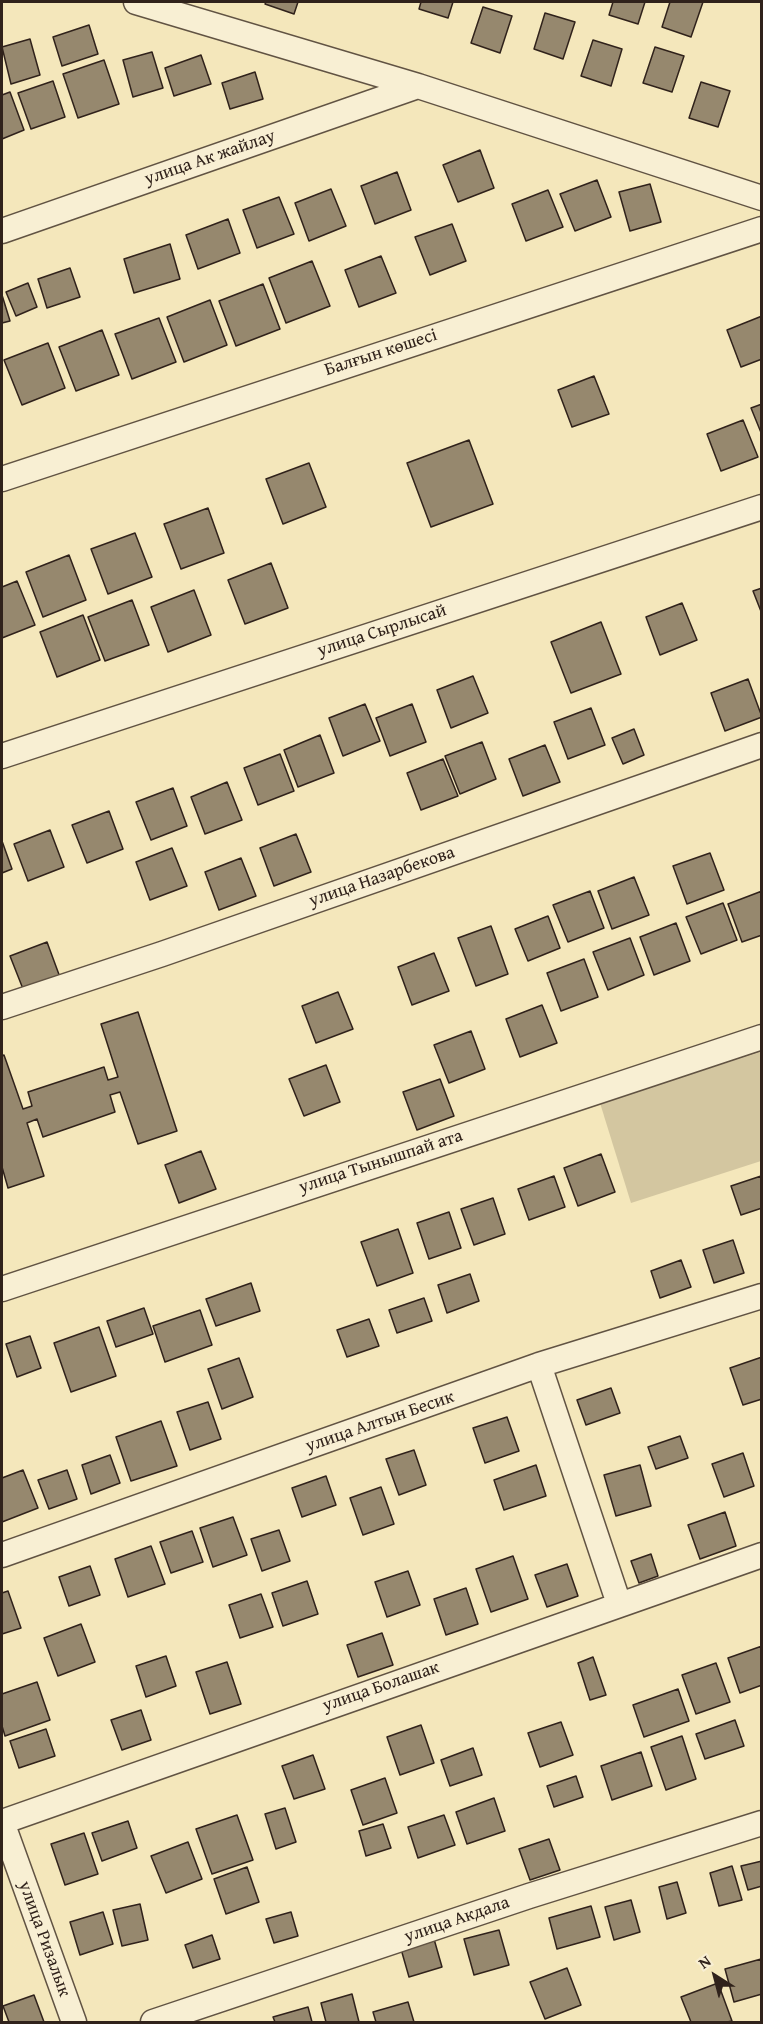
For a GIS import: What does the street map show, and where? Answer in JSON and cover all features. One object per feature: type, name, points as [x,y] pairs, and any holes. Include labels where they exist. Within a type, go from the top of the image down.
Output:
[{"type":"street","points":[[136,2],[418,86],[762,198]]},
{"type":"street","name":"улица Ак жайлау","points":[[2,231],[418,86]]},
{"type":"street","name":"Балғын көшесі","points":[[2,479],[762,229]]},
{"type":"street","name":"улица Сырлысай","points":[[2,756],[762,507]]},
{"type":"street","name":"улица Назарбекова","points":[[2,1007],[174,950],[762,744]]},
{"type":"street","name":"улица Тынышпай ата","points":[[2,1289],[762,1036]]},
{"type":"street","name":"улица Алтын Бесик","points":[[2,1555],[539,1365],[762,1296]]},
{"type":"street","points":[[539,1365],[619,1604]]},
{"type":"street","name":"улица Болашак","points":[[2,1822],[762,1555]]},
{"type":"street","name":"улица Ризалык","points":[[2,1822],[74,2022]]},
{"type":"street","name":"улица Акдала","points":[[153,2022],[518,1899],[762,1822]]},
{"type":"shaded area","points":[[761,1052],[761,1161],[631,1203],[600,1103]]},
{"type":"building","points":[[266,2],[298,2],[294,14],[265,4]]},
{"type":"building","points":[[421,2],[453,2],[448,18],[419,9]]},
{"type":"building","points":[[613,2],[645,2],[638,24],[609,15]]},
{"type":"building","points":[[670,2],[703,2],[691,37],[662,27]]},
{"type":"building","points":[[483,7],[512,16],[500,53],[471,43]]},
{"type":"building","points":[[545,13],[575,22],[563,59],[534,49]]},
{"type":"building","points":[[89,25],[98,54],[62,66],[53,37]]},
{"type":"building","points":[[30,39],[40,75],[11,84],[2,47]]},
{"type":"building","points":[[593,40],[622,49],[611,86],[581,76]]},
{"type":"building","points":[[655,47],[684,56],[672,92],[643,83]]},
{"type":"building","points":[[152,52],[163,88],[133,97],[123,60]]},
{"type":"building","points":[[201,55],[211,84],[174,96],[165,68]]},
{"type":"building","points":[[104,60],[119,104],[78,118],[63,74]]},
{"type":"building","points":[[255,72],[263,99],[230,109],[222,83]]},
{"type":"building","points":[[53,81],[65,117],[31,129],[18,93]]},
{"type":"building","points":[[701,82],[730,91],[718,127],[689,118]]},
{"type":"building","points":[[10,92],[24,130],[2,139],[2,95]]},
{"type":"building","points":[[480,150],[494,188],[458,202],[443,165]]},
{"type":"building","points":[[397,172],[411,210],[375,224],[361,186]]},
{"type":"building","points":[[597,180],[611,217],[575,231],[560,194]]},
{"type":"building","points":[[650,184],[661,222],[630,231],[619,192]]},
{"type":"building","points":[[331,189],[346,226],[309,241],[295,203]]},
{"type":"building","points":[[548,190],[563,227],[526,241],[512,204]]},
{"type":"building","points":[[279,197],[294,234],[257,248],[243,210]]},
{"type":"building","points":[[228,219],[240,253],[198,269],[186,235]]},
{"type":"building","points":[[452,224],[466,261],[430,275],[415,237]]},
{"type":"building","points":[[170,244],[180,279],[134,293],[124,259]]},
{"type":"building","points":[[381,256],[396,293],[359,307],[345,270]]},
{"type":"building","points":[[312,261],[330,306],[286,323],[269,278]]},
{"type":"building","points":[[70,268],[80,297],[47,308],[38,279]]},
{"type":"building","points":[[28,283],[37,307],[16,316],[6,292]]},
{"type":"building","points":[[263,284],[280,329],[236,346],[219,301]]},
{"type":"building","points":[[2,295],[10,321],[2,323]]},
{"type":"building","points":[[210,300],[227,345],[184,362],[167,317]]},
{"type":"building","points":[[762,316],[762,359],[741,367],[727,330]]},
{"type":"building","points":[[159,318],[176,362],[132,379],[115,334]]},
{"type":"building","points":[[102,330],[119,375],[76,391],[59,347]]},
{"type":"building","points":[[48,343],[65,388],[22,405],[4,360]]},
{"type":"building","points":[[594,376],[609,414],[572,427],[558,390]]},
{"type":"building","points":[[762,404],[762,435],[751,408]]},
{"type":"building","points":[[743,420],[758,457],[721,471],[707,434]]},
{"type":"building","points":[[469,440],[493,504],[431,527],[407,463]]},
{"type":"building","points":[[309,463],[326,507],[283,524],[266,479]]},
{"type":"building","points":[[208,508],[224,553],[181,569],[164,524]]},
{"type":"building","points":[[135,533],[152,577],[108,594],[91,549]]},
{"type":"building","points":[[69,555],[86,600],[43,617],[26,572]]},
{"type":"building","points":[[271,563],[288,608],[245,624],[228,580]]},
{"type":"building","points":[[17,581],[35,625],[2,638],[2,587]]},
{"type":"building","points":[[762,588],[762,614],[753,591]]},
{"type":"building","points":[[194,590],[211,635],[168,652],[151,607]]},
{"type":"building","points":[[132,600],[149,645],[105,661],[88,617]]},
{"type":"building","points":[[682,603],[697,640],[660,655],[646,617]]},
{"type":"building","points":[[83,615],[100,660],[57,677],[40,632]]},
{"type":"building","points":[[601,622],[621,674],[571,693],[551,642]]},
{"type":"building","points":[[473,676],[488,713],[451,728],[437,690]]},
{"type":"building","points":[[748,679],[762,717],[725,731],[711,693]]},
{"type":"building","points":[[365,704],[380,741],[343,756],[329,718]]},
{"type":"building","points":[[412,704],[426,742],[390,756],[376,718]]},
{"type":"building","points":[[591,708],[605,745],[568,759],[554,722]]},
{"type":"building","points":[[634,729],[644,755],[623,764],[612,738]]},
{"type":"building","points":[[320,735],[334,773],[298,787],[284,750]]},
{"type":"building","points":[[482,742],[496,779],[460,794],[445,756]]},
{"type":"building","points":[[545,745],[560,782],[523,796],[509,759]]},
{"type":"building","points":[[280,754],[294,791],[258,805],[244,768]]},
{"type":"building","points":[[443,759],[458,796],[421,810],[407,773]]},
{"type":"building","points":[[227,782],[242,820],[205,834],[191,797]]},
{"type":"building","points":[[173,788],[187,826],[151,840],[136,802]]},
{"type":"building","points":[[109,811],[123,849],[87,863],[72,825]]},
{"type":"building","points":[[50,830],[64,867],[28,881],[14,844]]},
{"type":"building","points":[[296,834],[311,872],[274,886],[260,848]]},
{"type":"building","points":[[2,841],[12,869],[2,873]]},
{"type":"building","points":[[172,848],[187,886],[150,900],[136,862]]},
{"type":"building","points":[[710,853],[724,890],[687,904],[673,866]]},
{"type":"building","points":[[241,858],[256,896],[219,910],[205,872]]},
{"type":"building","points":[[634,877],[649,915],[612,929],[598,891]]},
{"type":"building","points":[[590,891],[604,928],[568,942],[553,905]]},
{"type":"building","points":[[762,891],[762,935],[742,942],[728,904]]},
{"type":"building","points":[[723,903],[737,940],[701,954],[686,917]]},
{"type":"building","points":[[548,916],[560,948],[528,961],[515,929]]},
{"type":"building","points":[[676,923],[690,961],[654,975],[640,937]]},
{"type":"building","points":[[491,926],[508,974],[476,986],[458,938]]},
{"type":"building","points":[[630,938],[644,975],[608,990],[593,952]]},
{"type":"building","points":[[47,942],[61,980],[25,994],[10,956]]},
{"type":"building","points":[[434,953],[449,991],[412,1005],[398,967]]},
{"type":"building","points":[[584,959],[598,997],[561,1011],[547,973]]},
{"type":"building","points":[[338,992],[353,1029],[316,1043],[302,1006]]},
{"type":"building","points":[[542,1005],[557,1043],[520,1057],[506,1019]]},
{"type":"building","points":[[138,1012],[177,1131],[138,1144],[120,1092],[110,1095],[115,1112],[43,1137],[37,1119],[27,1123],[44,1176],[8,1188],[2,1167],[2,1056],[4,1055],[23,1109],[32,1106],[28,1092],[104,1067],[108,1080],[118,1077],[101,1024]]},
{"type":"building","points":[[471,1031],[485,1069],[449,1083],[434,1045]]},
{"type":"building","points":[[326,1065],[340,1102],[304,1116],[289,1079]]},
{"type":"building","points":[[440,1079],[454,1116],[417,1130],[403,1092]]},
{"type":"building","points":[[201,1151],[216,1189],[179,1203],[165,1165]]},
{"type":"building","points":[[601,1154],[615,1192],[578,1206],[564,1168]]},
{"type":"building","points":[[554,1176],[565,1207],[529,1220],[518,1189]]},
{"type":"building","points":[[761,1176],[762,1208],[741,1215],[731,1186]]},
{"type":"building","points":[[493,1198],[505,1234],[474,1245],[461,1209]]},
{"type":"building","points":[[449,1212],[461,1248],[429,1259],[417,1223]]},
{"type":"building","points":[[398,1229],[413,1273],[377,1286],[361,1242]]},
{"type":"building","points":[[733,1240],[744,1273],[714,1283],[703,1250]]},
{"type":"building","points":[[681,1260],[691,1287],[660,1298],[651,1271]]},
{"type":"building","points":[[470,1274],[479,1301],[447,1313],[438,1285]]},
{"type":"building","points":[[251,1283],[260,1311],[216,1326],[206,1299]]},
{"type":"building","points":[[424,1298],[432,1321],[397,1333],[389,1310]]},
{"type":"building","points":[[144,1308],[153,1334],[116,1347],[107,1321]]},
{"type":"building","points":[[200,1310],[212,1345],[165,1362],[153,1326]]},
{"type":"building","points":[[369,1319],[379,1346],[347,1357],[337,1330]]},
{"type":"building","points":[[99,1327],[116,1376],[71,1392],[54,1343]]},
{"type":"building","points":[[30,1336],[41,1368],[17,1377],[6,1344]]},
{"type":"building","points":[[762,1357],[762,1399],[743,1405],[730,1368]]},
{"type":"building","points":[[239,1358],[253,1397],[222,1409],[208,1369]]},
{"type":"building","points":[[611,1388],[620,1413],[586,1425],[577,1400]]},
{"type":"building","points":[[208,1402],[221,1439],[190,1450],[177,1412]]},
{"type":"building","points":[[507,1417],[519,1451],[485,1463],[473,1428]]},
{"type":"building","points":[[161,1421],[177,1466],[131,1481],[116,1437]]},
{"type":"building","points":[[680,1436],[688,1458],[656,1469],[648,1447]]},
{"type":"building","points":[[414,1450],[426,1485],[399,1495],[386,1459]]},
{"type":"building","points":[[743,1453],[754,1486],[724,1497],[712,1464]]},
{"type":"building","points":[[110,1455],[120,1483],[91,1494],[82,1465]]},
{"type":"building","points":[[536,1465],[546,1496],[504,1510],[494,1480]]},
{"type":"building","points":[[640,1465],[651,1506],[616,1516],[604,1475]]},
{"type":"building","points":[[23,1470],[38,1508],[2,1522],[2,1478]]},
{"type":"building","points":[[67,1470],[77,1499],[49,1509],[38,1480]]},
{"type":"building","points":[[326,1476],[336,1505],[302,1517],[292,1488]]},
{"type":"building","points":[[381,1487],[394,1524],[363,1535],[350,1498]]},
{"type":"building","points":[[725,1512],[736,1546],[700,1559],[688,1525]]},
{"type":"building","points":[[233,1517],[247,1555],[213,1567],[200,1528]]},
{"type":"building","points":[[279,1530],[290,1561],[262,1571],[251,1539]]},
{"type":"building","points":[[192,1531],[203,1562],[171,1573],[160,1542]]},
{"type":"building","points":[[151,1546],[165,1584],[128,1597],[115,1559]]},
{"type":"building","points":[[651,1554],[658,1576],[639,1583],[631,1561]]},
{"type":"building","points":[[513,1556],[528,1599],[491,1612],[476,1569]]},
{"type":"building","points":[[567,1564],[578,1596],[547,1607],[535,1575]]},
{"type":"building","points":[[90,1566],[100,1595],[69,1606],[59,1577]]},
{"type":"building","points":[[408,1571],[420,1605],[387,1617],[375,1582]]},
{"type":"building","points":[[307,1581],[318,1614],[283,1626],[272,1593]]},
{"type":"building","points":[[466,1588],[478,1624],[446,1635],[434,1599]]},
{"type":"building","points":[[8,1591],[21,1628],[2,1634],[2,1593]]},
{"type":"building","points":[[261,1594],[273,1627],[240,1638],[229,1605]]},
{"type":"building","points":[[81,1624],[95,1662],[58,1676],[44,1638]]},
{"type":"building","points":[[382,1633],[393,1665],[358,1677],[347,1645]]},
{"type":"building","points":[[762,1646],[762,1685],[740,1693],[728,1658]]},
{"type":"building","points":[[166,1656],[176,1686],[146,1697],[136,1666]]},
{"type":"building","points":[[593,1657],[606,1695],[590,1700],[578,1663]]},
{"type":"building","points":[[227,1662],[241,1704],[210,1714],[196,1672]]},
{"type":"building","points":[[716,1663],[730,1702],[696,1714],[682,1675]]},
{"type":"building","points":[[37,1682],[50,1720],[5,1736],[2,1726],[2,1694]]},
{"type":"building","points":[[678,1689],[689,1721],[644,1737],[633,1705]]},
{"type":"building","points":[[141,1710],[151,1740],[122,1750],[111,1720]]},
{"type":"building","points":[[735,1720],[744,1746],[705,1759],[696,1734]]},
{"type":"building","points":[[561,1722],[573,1755],[540,1767],[528,1733]]},
{"type":"building","points":[[421,1725],[434,1763],[400,1775],[387,1737]]},
{"type":"building","points":[[46,1729],[55,1756],[19,1768],[10,1741]]},
{"type":"building","points":[[682,1736],[696,1779],[666,1790],[651,1747]]},
{"type":"building","points":[[473,1748],[482,1775],[450,1786],[441,1760]]},
{"type":"building","points":[[641,1752],[652,1786],[612,1800],[601,1766]]},
{"type":"building","points":[[313,1755],[325,1789],[294,1799],[282,1766]]},
{"type":"building","points":[[576,1776],[583,1797],[554,1807],[547,1786]]},
{"type":"building","points":[[385,1778],[397,1813],[363,1825],[351,1790]]},
{"type":"building","points":[[494,1798],[505,1831],[467,1844],[456,1812]]},
{"type":"building","points":[[285,1808],[296,1842],[276,1849],[265,1814]]},
{"type":"building","points":[[237,1815],[253,1860],[212,1874],[196,1829]]},
{"type":"building","points":[[444,1815],[455,1845],[418,1858],[408,1827]]},
{"type":"building","points":[[128,1821],[137,1848],[102,1861],[92,1833]]},
{"type":"building","points":[[383,1824],[391,1848],[366,1856],[359,1831]]},
{"type":"building","points":[[84,1833],[98,1874],[65,1885],[51,1844]]},
{"type":"building","points":[[549,1839],[560,1870],[530,1880],[519,1849]]},
{"type":"building","points":[[188,1842],[202,1879],[166,1893],[151,1856]]},
{"type":"building","points":[[762,1861],[762,1886],[748,1890],[741,1866]]},
{"type":"building","points":[[732,1866],[742,1900],[719,1906],[710,1873]]},
{"type":"building","points":[[247,1867],[259,1902],[226,1914],[214,1879]]},
{"type":"building","points":[[677,1882],[686,1913],[667,1919],[659,1887]]},
{"type":"building","points":[[631,1900],[640,1932],[614,1940],[605,1907]]},
{"type":"building","points":[[140,1904],[148,1940],[122,1946],[113,1910]]},
{"type":"building","points":[[591,1906],[600,1937],[557,1949],[549,1918]]},
{"type":"building","points":[[103,1912],[113,1944],[80,1955],[70,1922]]},
{"type":"building","points":[[291,1912],[298,1936],[274,1943],[266,1919]]},
{"type":"building","points":[[499,1930],[509,1965],[474,1975],[464,1939]]},
{"type":"building","points":[[212,1935],[220,1959],[193,1968],[185,1945]]},
{"type":"building","points":[[434,1939],[442,1967],[409,1977],[401,1949]]},
{"type":"building","points":[[761,1959],[762,1994],[734,2002],[725,1969]]},
{"type":"building","points":[[567,1968],[581,2005],[545,2019],[530,1982]]},
{"type":"building","points":[[718,1983],[732,2021],[691,2022],[681,1997]]},
{"type":"building","points":[[352,1994],[359,2022],[326,2022],[321,2003]]},
{"type":"building","points":[[34,1995],[44,2022],[9,2022],[3,2006]]},
{"type":"building","points":[[408,2002],[414,2022],[376,2022],[373,2012]]},
{"type":"building","points":[[308,2007],[312,2022],[275,2022],[273,2017]]}]
